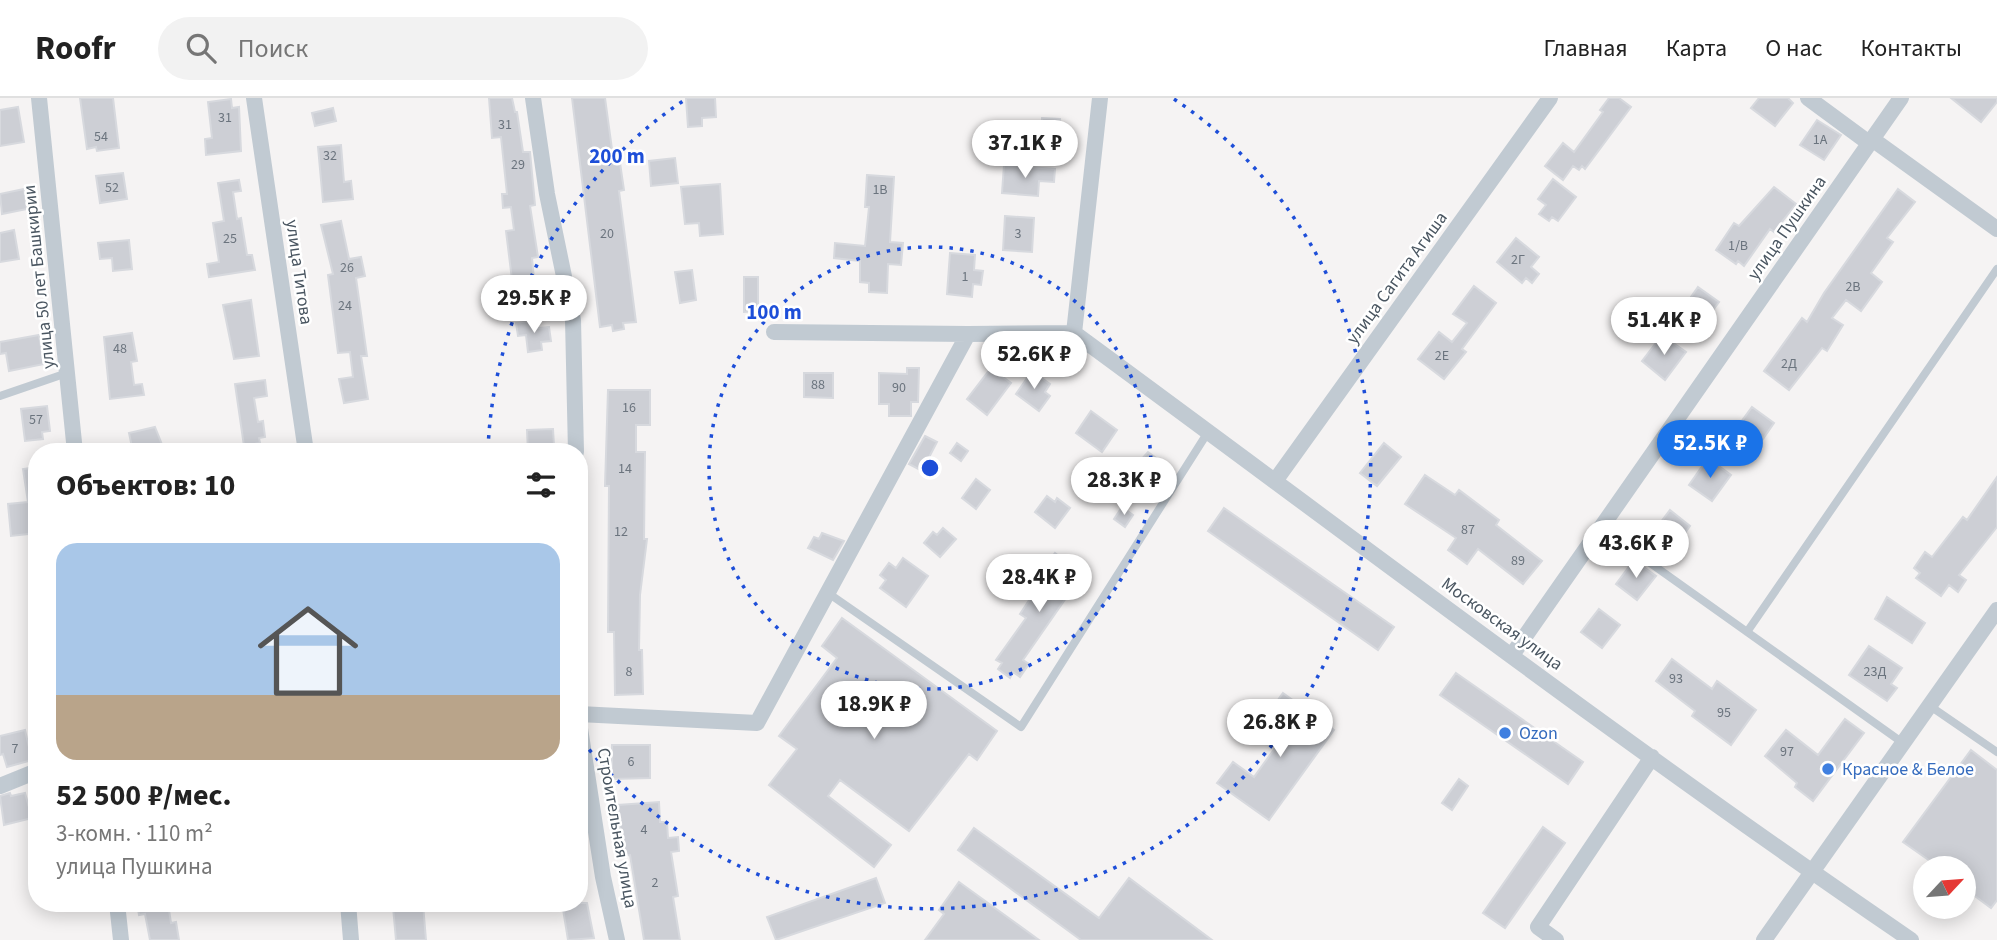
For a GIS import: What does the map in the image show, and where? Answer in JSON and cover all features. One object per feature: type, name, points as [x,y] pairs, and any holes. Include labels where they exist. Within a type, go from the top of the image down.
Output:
[{"type":"street","name":"улица 50 лет Башкирии","points":[[39,98],[74,443]]},
{"type":"street","name":"улица Титова","points":[[254,98],[305,443]]},
{"type":"street","points":[[533,98],[547,194],[573,320],[576,443]]},
{"type":"street","points":[[774,332],[1074,333],[1100,98]]},
{"type":"street","name":"улица Сагита Агиша","points":[[1275,481],[1550,98]]},
{"type":"street","points":[[1808,98],[1997,229]]},
{"type":"street","name":"улица Пушкина","points":[[1512,655],[1901,98]]},
{"type":"street","name":"Московская улица","points":[[1074,333],[1652,757],[1812,873],[1911,940]]},
{"type":"street","points":[[588,714],[757,723],[968,334]]},
{"type":"street","points":[[1764,940],[1997,610]]},
{"type":"street","points":[[1556,940],[1538,927],[1652,757]]},
{"type":"street","points":[[0,786],[28,775]]},
{"type":"street","name":"Строительная улица","points":[[588,780],[603,877],[617,940]]},
{"type":"street","points":[[118,912],[121,940]]},
{"type":"street","points":[[349,912],[351,940]]},
{"type":"lane","points":[[1747,632],[1997,270]]},
{"type":"lane","points":[[0,396],[68,373]]},
{"type":"lane","points":[[827,593],[1021,727],[1208,432]]},
{"type":"lane","points":[[1601,528],[1903,743]]},
{"type":"lane","points":[[1930,705],[1997,752]]},
{"type":"building","points":[[80,98],[113,98],[119,148],[97,151],[96,147],[87,149]]},
{"type":"building","points":[[489,98],[512,98],[517,112],[523,152],[530,152],[535,205],[530,206],[538,257],[532,258],[535,289],[529,289],[529,295],[514,296],[506,231],[514,230],[511,207],[503,208],[502,194],[507,194],[501,137],[492,138]]},
{"type":"building","points":[[572,98],[605,98],[614,164],[620,163],[624,190],[619,191],[636,322],[623,323],[624,329],[613,331],[612,325],[600,327]]},
{"type":"building","points":[[686,98],[715,98],[716,117],[702,118],[702,126],[688,127]]},
{"type":"building","points":[[1609,98],[1619,98],[1631,107],[1585,169],[1582,166],[1579,170],[1573,166],[1563,180],[1545,166],[1563,143],[1574,152],[1603,112],[1600,110]]},
{"type":"building","points":[[1759,98],[1788,98],[1793,103],[1775,126],[1751,108]]},
{"type":"building","points":[[1951,98],[1997,98],[1997,102],[1981,122]]},
{"type":"building","points":[[231,99],[232,108],[239,107],[241,151],[206,155],[205,139],[212,138],[208,102]]},
{"type":"building","points":[[18,107],[24,142],[0,146],[0,110]]},
{"type":"building","points":[[333,108],[336,121],[315,126],[312,113]]},
{"type":"building","points":[[1042,118],[1060,119],[1058,134],[1041,133]]},
{"type":"building","points":[[1817,120],[1841,135],[1824,160],[1800,145]]},
{"type":"building","points":[[341,145],[344,182],[351,181],[353,199],[323,202],[318,147]]},
{"type":"building","points":[[675,158],[678,183],[651,186],[649,161]]},
{"type":"building","points":[[1004,165],[1055,169],[1054,182],[1039,181],[1038,196],[1002,193]]},
{"type":"building","points":[[123,173],[127,199],[100,203],[96,176]]},
{"type":"building","points":[[867,175],[894,177],[890,242],[903,243],[901,265],[888,264],[887,293],[869,292],[869,283],[860,282],[860,261],[834,258],[835,243],[865,246],[869,207],[865,207]]},
{"type":"building","points":[[1553,179],[1576,197],[1558,221],[1552,217],[1549,221],[1539,214],[1546,205],[1538,199]]},
{"type":"building","points":[[239,180],[241,191],[233,192],[237,219],[241,218],[247,255],[252,255],[255,270],[209,277],[207,264],[219,262],[213,223],[224,221],[218,183]]},
{"type":"building","points":[[720,184],[723,234],[700,236],[699,223],[685,224],[681,187]]},
{"type":"building","points":[[1774,187],[1796,204],[1774,232],[1770,229],[1744,266],[1738,261],[1736,264],[1716,250],[1734,223],[1739,226]]},
{"type":"building","points":[[24,189],[27,209],[2,214],[0,194]]},
{"type":"building","points":[[1898,189],[1915,202],[1887,238],[1893,242],[1871,273],[1882,282],[1861,311],[1846,300],[1832,318],[1843,325],[1827,351],[1822,348],[1789,390],[1764,371],[1802,318],[1807,322],[1824,293]]},
{"type":"building","points":[[1005,216],[1034,218],[1032,252],[1003,250]]},
{"type":"building","points":[[341,221],[349,259],[361,257],[365,276],[356,278],[367,356],[361,356],[368,399],[344,403],[339,379],[353,377],[350,352],[338,353],[328,275],[333,274],[321,225]]},
{"type":"building","points":[[14,230],[19,259],[0,262],[0,233]]},
{"type":"building","points":[[1516,238],[1539,257],[1531,267],[1539,274],[1532,283],[1526,278],[1522,283],[1497,262]]},
{"type":"building","points":[[129,240],[132,269],[113,271],[112,258],[100,259],[98,243]]},
{"type":"building","points":[[950,253],[975,255],[974,270],[983,271],[981,285],[973,284],[972,297],[947,294]]},
{"type":"building","points":[[692,270],[696,300],[680,303],[675,272]]},
{"type":"building","points":[[744,277],[758,277],[758,311],[744,312]]},
{"type":"building","points":[[1474,286],[1496,303],[1462,349],[1466,352],[1444,379],[1418,359],[1439,332],[1452,342],[1467,323],[1453,314]]},
{"type":"building","points":[[1698,287],[1719,302],[1705,321],[1684,307]]},
{"type":"building","points":[[251,300],[259,356],[234,359],[223,305]]},
{"type":"building","points":[[537,320],[538,328],[549,327],[551,341],[541,342],[542,350],[528,352],[526,335],[518,336],[516,323]]},
{"type":"building","points":[[132,333],[137,361],[131,362],[134,385],[142,384],[144,395],[110,399],[104,337]]},
{"type":"building","points":[[39,335],[44,364],[9,371],[6,353],[0,354],[0,342]]},
{"type":"building","points":[[1662,335],[1686,352],[1665,380],[1642,361]]},
{"type":"building","points":[[907,368],[919,368],[918,402],[911,402],[911,416],[889,416],[889,404],[879,404],[879,373],[907,374]]},
{"type":"building","points":[[991,368],[1011,383],[987,415],[967,399]]},
{"type":"building","points":[[1032,371],[1050,384],[1045,392],[1050,396],[1039,411],[1016,394]]},
{"type":"building","points":[[804,373],[833,373],[833,398],[804,397]]},
{"type":"building","points":[[265,380],[267,396],[254,398],[258,422],[263,421],[265,437],[259,438],[260,443],[244,443],[235,384]]},
{"type":"building","points":[[608,390],[650,390],[650,425],[636,425],[636,452],[645,452],[644,539],[647,539],[640,595],[639,650],[642,650],[643,694],[615,695],[614,632],[608,632],[609,486],[605,486]]},
{"type":"building","points":[[47,406],[50,431],[42,432],[43,439],[25,441],[21,409]]},
{"type":"building","points":[[1752,407],[1774,423],[1756,449],[1733,433]]},
{"type":"building","points":[[1091,411],[1117,430],[1102,452],[1076,433]]},
{"type":"building","points":[[155,427],[161,443],[131,443],[129,433]]},
{"type":"building","points":[[553,429],[554,443],[528,443],[527,430]]},
{"type":"building","points":[[925,436],[937,442],[922,471],[909,464]]},
{"type":"building","points":[[957,443],[968,451],[961,461],[950,453]]},
{"type":"building","points":[[1384,443],[1401,457],[1377,486],[1360,473]]},
{"type":"building","points":[[1148,452],[1163,463],[1155,474],[1160,478],[1145,490],[1126,476]]},
{"type":"building","points":[[1708,458],[1731,475],[1712,501],[1689,485]]},
{"type":"building","points":[[28,468],[28,502],[23,469]]},
{"type":"building","points":[[1425,475],[1455,495],[1459,490],[1499,520],[1496,525],[1542,561],[1523,584],[1478,549],[1467,564],[1448,550],[1456,538],[1405,504]]},
{"type":"building","points":[[1997,477],[1997,527],[1959,575],[1966,580],[1958,592],[1949,585],[1941,596],[1916,578],[1920,573],[1914,568],[1925,552],[1932,557],[1963,517],[1967,520]]},
{"type":"building","points":[[976,479],[990,490],[976,509],[962,498]]},
{"type":"building","points":[[1047,496],[1055,502],[1057,498],[1070,508],[1055,528],[1035,512]]},
{"type":"building","points":[[28,502],[28,534],[11,536],[8,504]]},
{"type":"building","points":[[1122,507],[1133,515],[1125,527],[1114,519]]},
{"type":"building","points":[[1224,508],[1394,627],[1378,650],[1208,531]]},
{"type":"building","points":[[1670,510],[1690,526],[1663,564],[1632,538],[1640,527],[1651,535]]},
{"type":"building","points":[[943,528],[956,539],[940,557],[924,543],[933,532],[937,535]]},
{"type":"building","points":[[822,533],[844,541],[833,560],[808,548],[814,537],[819,539]]},
{"type":"building","points":[[1055,553],[1076,569],[1073,573],[1080,578],[1023,660],[1029,664],[1020,677],[1013,672],[1010,678],[998,669],[1002,663],[996,660],[1026,618],[1020,614],[1041,582],[1037,578]]},
{"type":"building","points":[[903,558],[928,576],[906,607],[880,588],[886,580],[880,575],[889,563],[896,568]]},
{"type":"building","points":[[1634,560],[1656,576],[1637,600],[1616,584]]},
{"type":"building","points":[[1887,597],[1925,623],[1912,643],[1875,619]]},
{"type":"building","points":[[1599,609],[1620,625],[1602,648],[1581,632]]},
{"type":"building","points":[[842,618],[997,731],[977,760],[969,754],[909,831],[840,780],[828,796],[891,845],[874,867],[769,785],[797,749],[779,736],[837,658],[822,646]]},
{"type":"building","points":[[1869,646],[1902,668],[1891,684],[1897,688],[1887,701],[1849,675]]},
{"type":"building","points":[[1672,659],[1712,689],[1717,681],[1756,710],[1731,745],[1692,716],[1695,711],[1656,681]]},
{"type":"building","points":[[1456,673],[1583,762],[1568,784],[1440,695]]},
{"type":"building","points":[[1283,693],[1334,730],[1269,820],[1217,783],[1233,762],[1254,777],[1288,730],[1267,715]]},
{"type":"building","points":[[1845,719],[1864,733],[1813,801],[1795,787],[1797,783],[1765,756],[1786,730],[1818,755]]},
{"type":"building","points":[[25,730],[28,761],[7,767],[3,754],[0,755],[0,736]]},
{"type":"building","points":[[612,745],[650,745],[650,778],[612,779]]},
{"type":"building","points":[[1971,750],[1997,770],[1997,900],[1991,908],[1976,897],[1976,856],[1923,856],[1903,842]]},
{"type":"building","points":[[1459,779],[1468,786],[1452,810],[1442,803]]},
{"type":"building","points":[[25,793],[28,819],[4,825],[0,796]]},
{"type":"building","points":[[659,802],[660,822],[667,822],[668,838],[678,837],[679,851],[671,852],[678,896],[673,897],[680,940],[644,940],[630,855],[622,856],[618,805]]},
{"type":"building","points":[[1543,827],[1565,843],[1505,928],[1483,913]]},
{"type":"building","points":[[974,828],[1099,918],[1129,878],[1212,940],[1081,940],[958,850]]},
{"type":"building","points":[[876,878],[885,903],[776,940],[767,917]]},
{"type":"building","points":[[959,882],[1039,940],[925,940],[944,914],[939,910]]},
{"type":"building","points":[[588,908],[594,938],[568,940],[563,912],[588,912]]},
{"type":"building","points":[[138,912],[169,912],[171,923],[176,922],[179,940],[150,940],[145,914],[139,915]]},
{"type":"building","points":[[393,912],[424,912],[426,940],[396,940]]},
{"type":"place","name":"Ozon","points":[[1505,733]]},
{"type":"place","name":"Красное & Белое","points":[[1828,769]]}]
